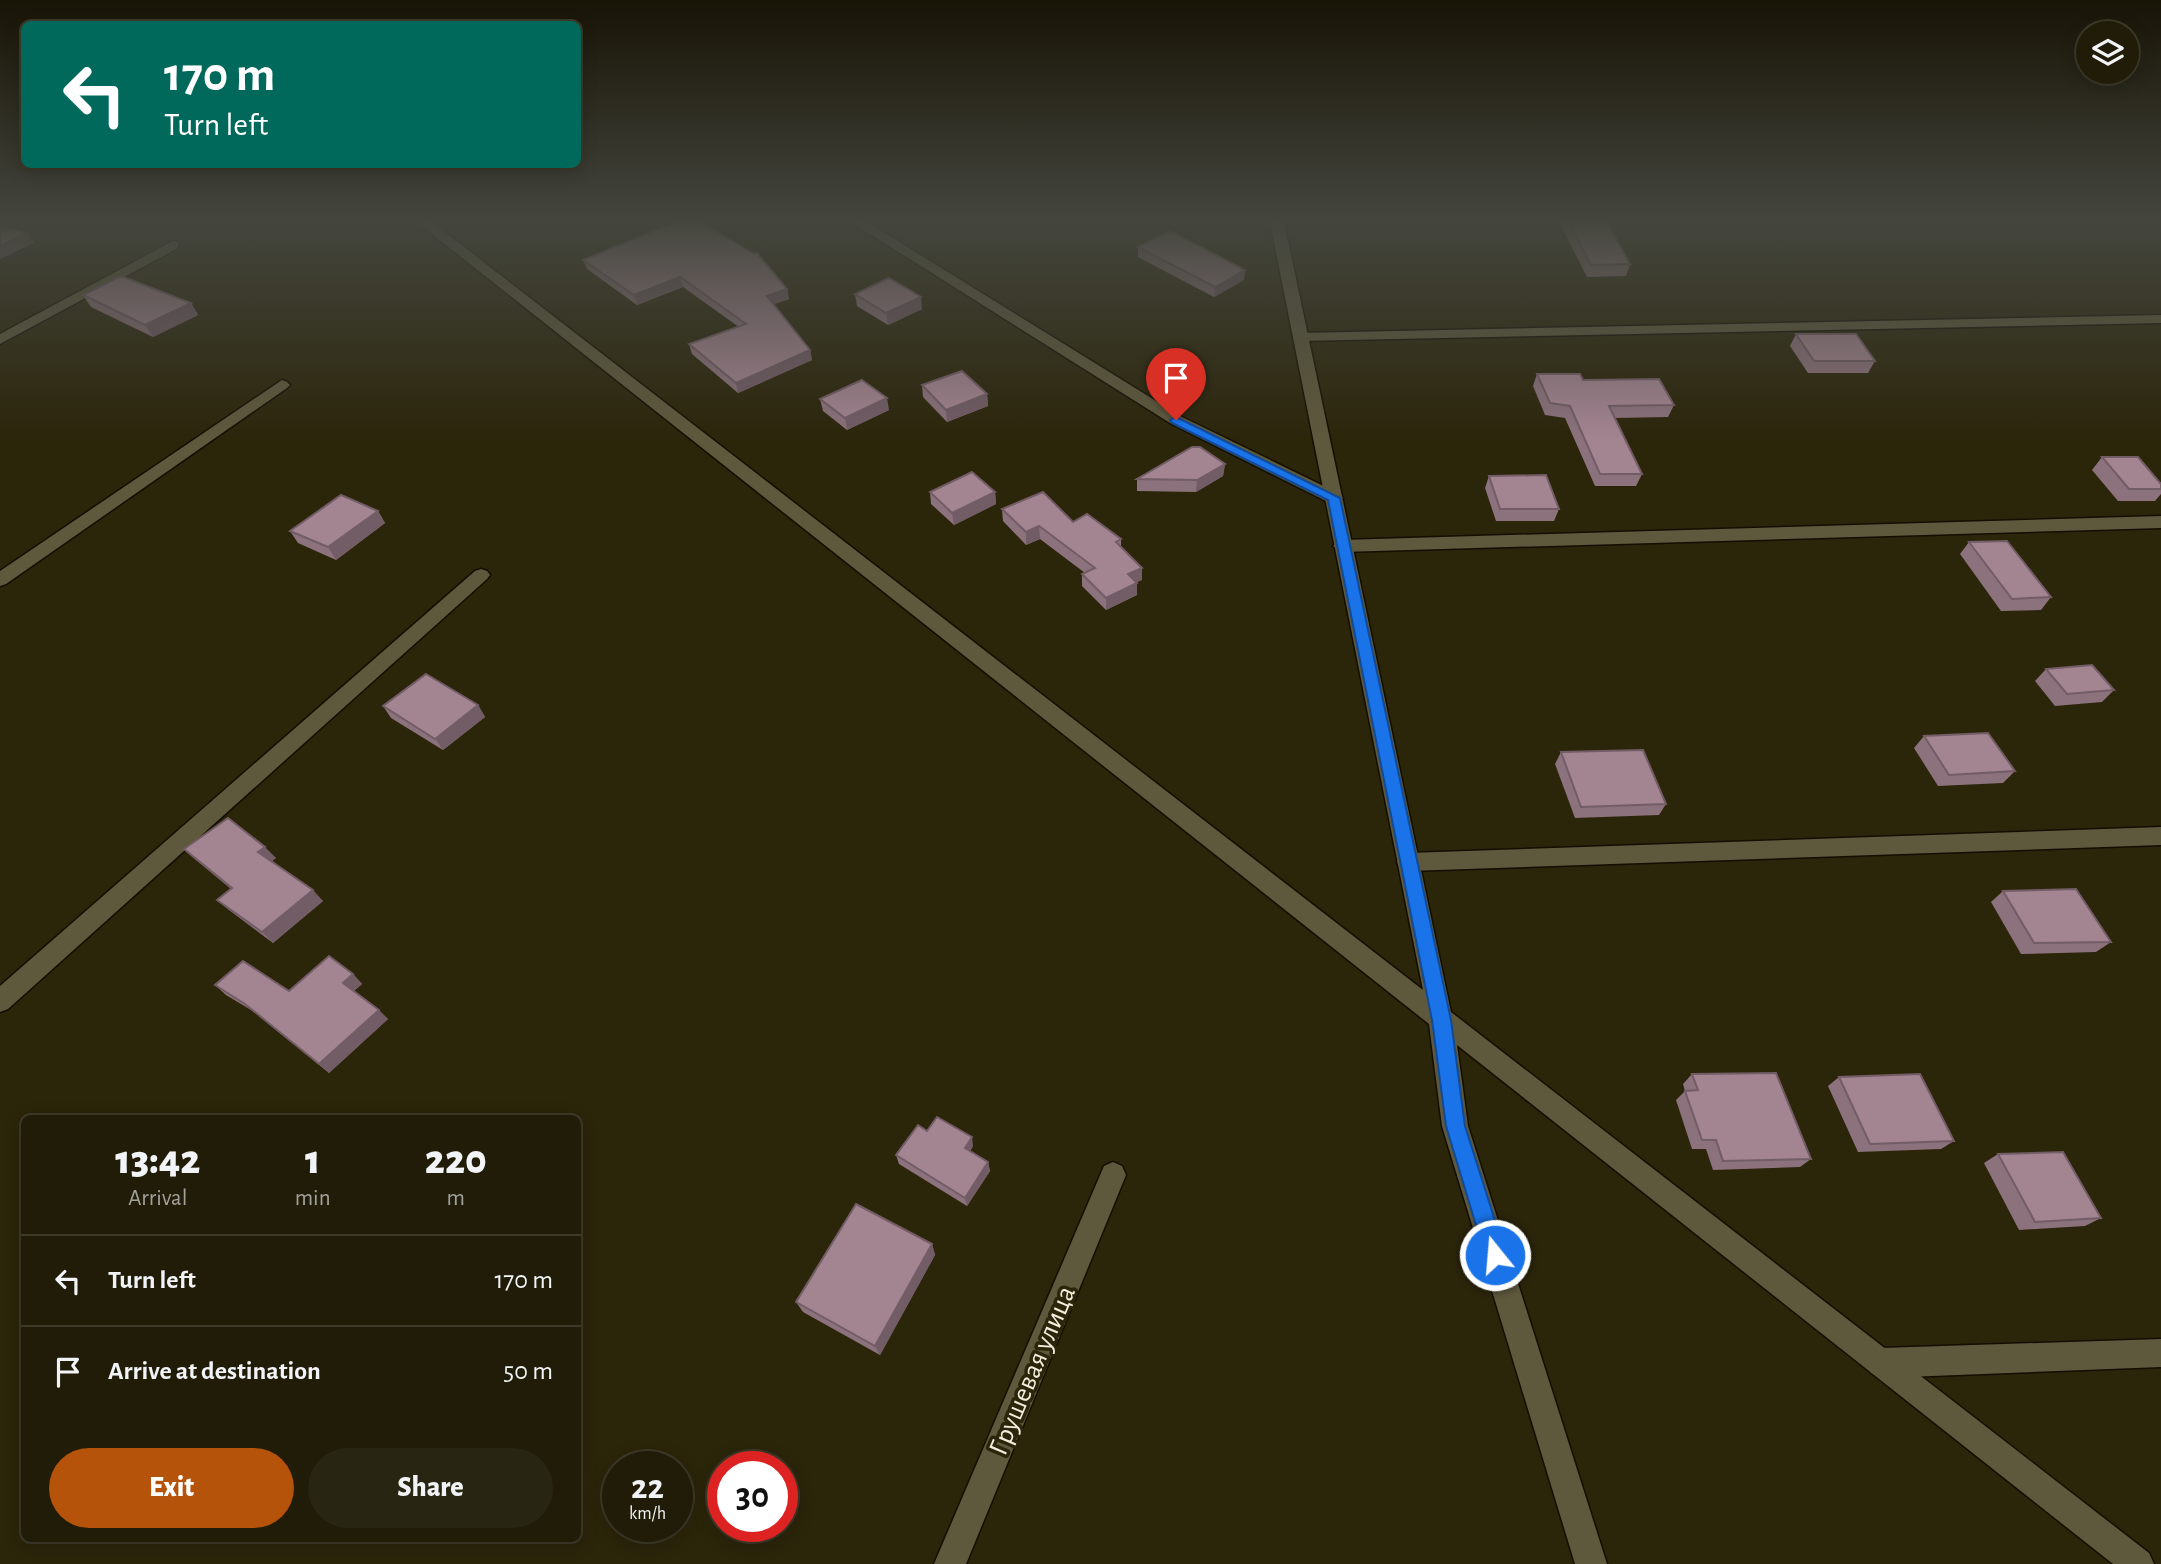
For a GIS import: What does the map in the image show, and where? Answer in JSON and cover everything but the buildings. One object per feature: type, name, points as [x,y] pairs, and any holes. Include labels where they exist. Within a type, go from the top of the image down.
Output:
[{"type":"street","points":[[0,340],[82,295]]},
{"type":"street","points":[[517,295],[2138,1564]]},
{"type":"street","points":[[976,295],[1176,420],[1334,498]]},
{"type":"street","points":[[1291,295],[1441,1020],[1455,1126],[1591,1564]]},
{"type":"street","points":[[1300,337],[2161,318]]},
{"type":"street","points":[[0,580],[282,385]]},
{"type":"street","points":[[1342,546],[2161,522]]},
{"type":"street","points":[[0,1001],[481,575]]},
{"type":"street","points":[[1408,862],[2161,836]]},
{"type":"street","name":"Грушевая улица","points":[[950,1564],[1113,1175]]},
{"type":"street","points":[[1881,1363],[2161,1353]]},
{"type":"route","points":[[1176,420],[1334,498],[1441,1020],[1455,1126],[1495,1255]]}]
